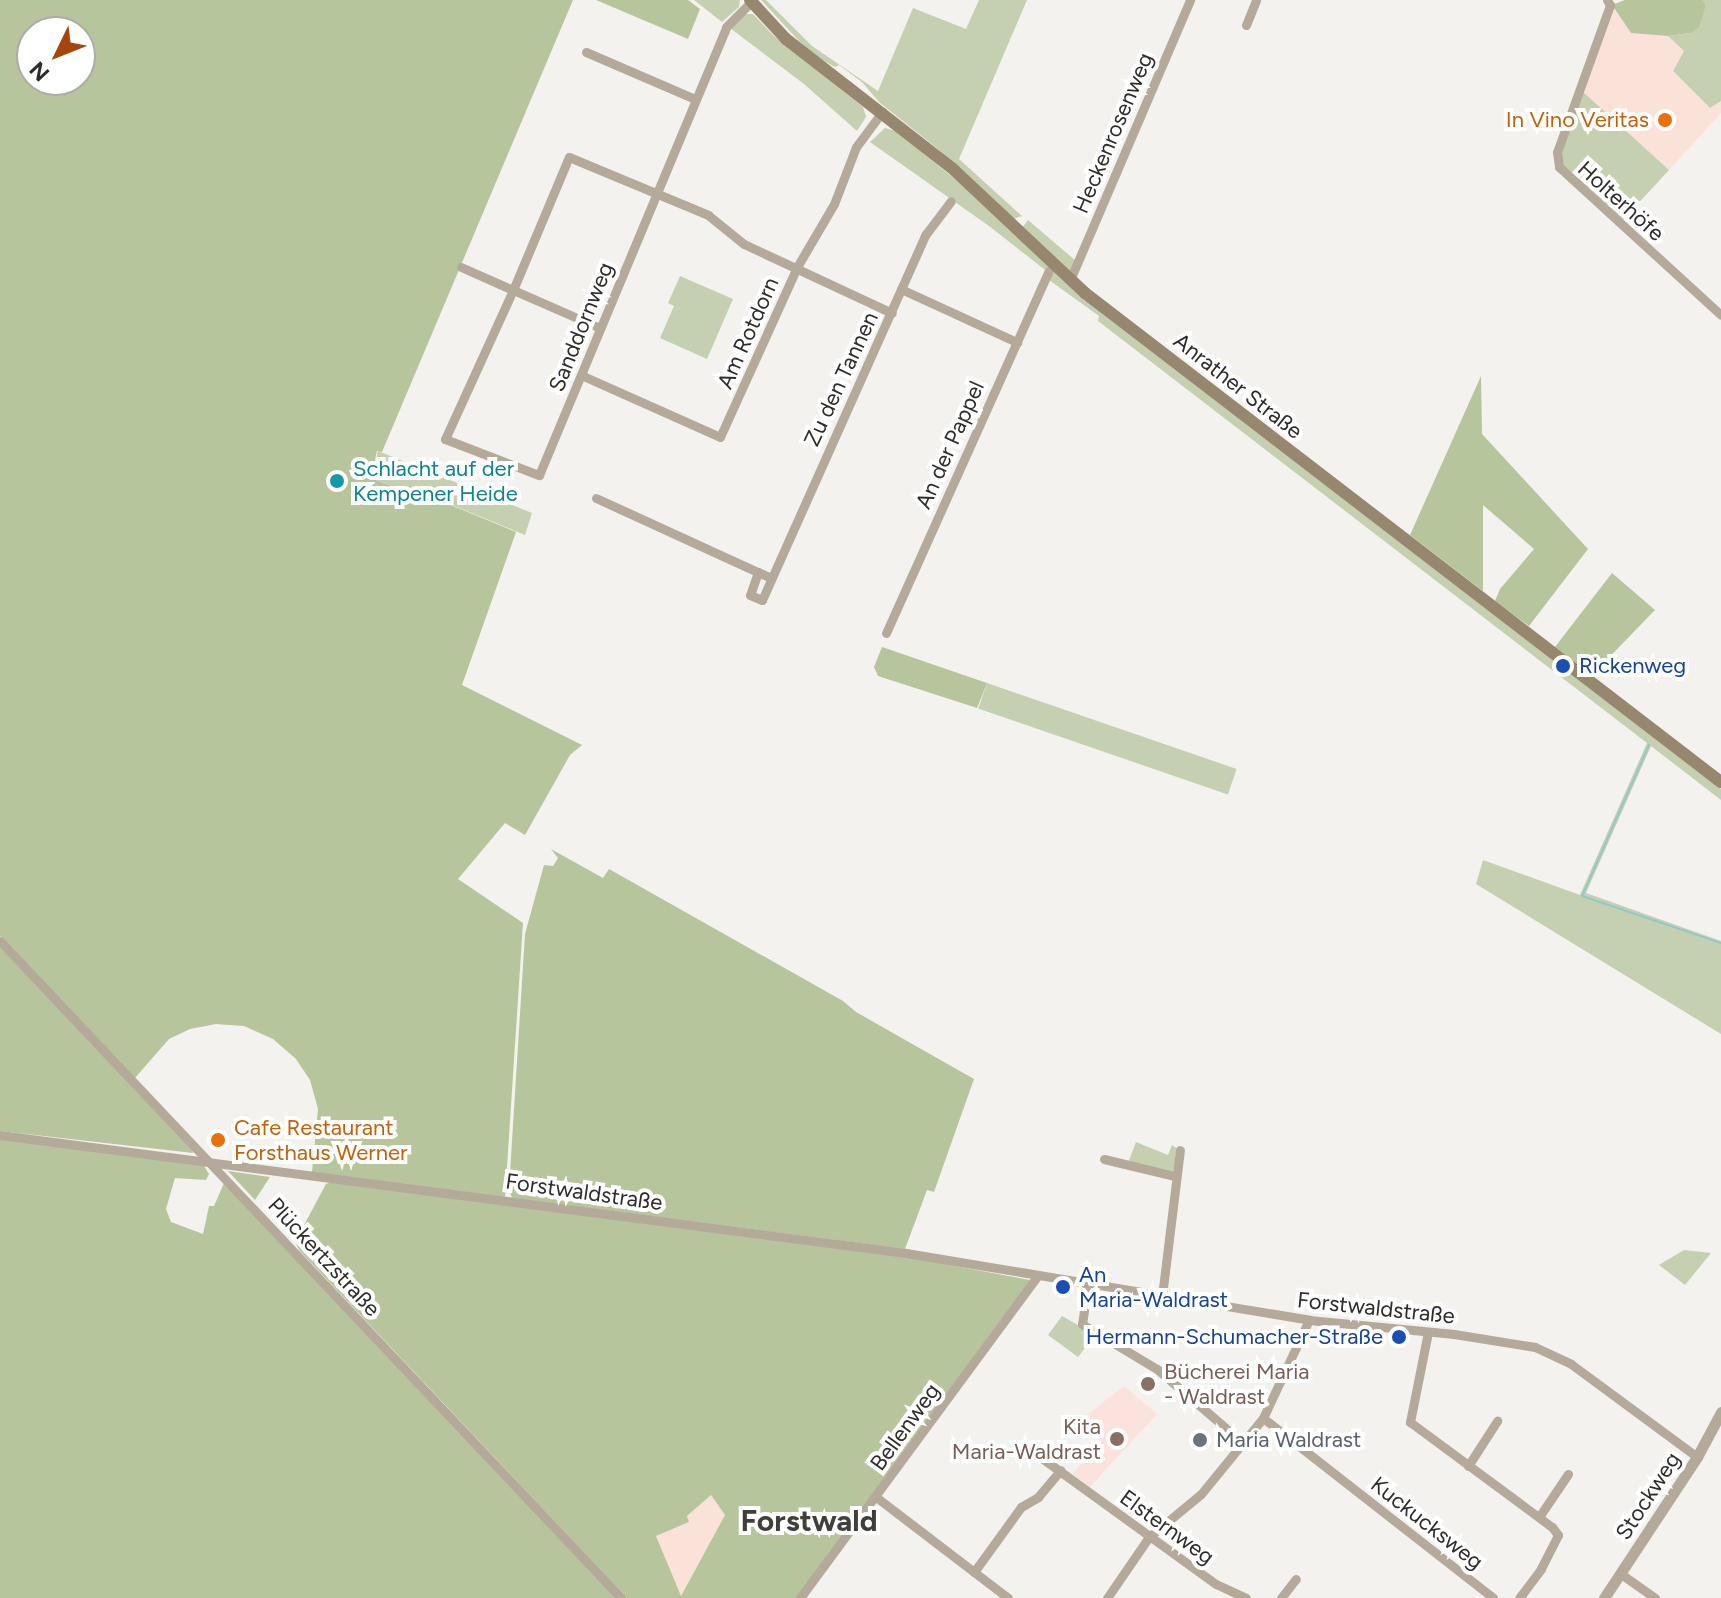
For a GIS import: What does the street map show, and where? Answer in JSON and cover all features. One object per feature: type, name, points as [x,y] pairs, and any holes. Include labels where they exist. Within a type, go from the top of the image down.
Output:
[{"type":"main road","name":"Anrather Straße","points":[[750,1],[786,39],[967,182],[1070,280],[1721,782]]},
{"type":"street","name":"Heckenrosenweg","points":[[1070,280],[1190,0]]},
{"type":"street","points":[[1246,25],[1256,0]]},
{"type":"street","name":"Holterhöfe","points":[[1607,0],[1610,5],[1557,152],[1559,167],[1721,315]]},
{"type":"street","name":"Sanddornweg","points":[[513,290],[445,439],[539,475],[729,22],[750,1]]},
{"type":"street","points":[[586,52],[695,99]]},
{"type":"street","name":"Am Rotdorn","points":[[581,375],[720,437],[797,267],[834,204],[856,147],[882,112]]},
{"type":"street","points":[[513,290],[569,157],[708,215],[744,244],[892,313]]},
{"type":"street","name":"Zu den Tannen","points":[[771,578],[926,234],[951,201]]},
{"type":"street","points":[[461,267],[600,328]]},
{"type":"street","name":"An der Pappel","points":[[886,633],[1049,271]]},
{"type":"street","points":[[901,289],[1017,342]]},
{"type":"street","points":[[596,498],[758,572],[771,578],[762,600],[750,595],[758,572]]},
{"type":"street","name":"Plückertzstraße","points":[[0,941],[621,1598]]},
{"type":"street","name":"Forstwaldstraße","points":[[0,1135],[895,1252],[1309,1320],[1535,1347],[1571,1364],[1697,1457]]},
{"type":"street","points":[[1162,1296],[1180,1150]]},
{"type":"street","points":[[1104,1159],[1175,1176]]},
{"type":"street","name":"Bellenweg","points":[[800,1598],[1037,1277]]},
{"type":"street","points":[[1088,1284],[1082,1324],[1157,1369],[1243,1443]]},
{"type":"street","points":[[1107,1598],[1149,1537],[1201,1494],[1263,1418],[1309,1320]]},
{"type":"street","points":[[1428,1332],[1410,1422],[1539,1517],[1558,1535],[1556,1544],[1519,1598]]},
{"type":"street","name":"Stockweg","points":[[1604,1598],[1697,1457],[1721,1412]]},
{"type":"street","name":"Kuckucksweg","points":[[1263,1418],[1493,1598]]},
{"type":"street","points":[[1468,1466],[1497,1421]]},
{"type":"street","name":"Elsternweg","points":[[1032,1451],[1216,1584],[1246,1598]]},
{"type":"street","points":[[974,1572],[1021,1507],[1038,1497],[1061,1470]]},
{"type":"street","points":[[1539,1517],[1568,1474]]},
{"type":"street","points":[[876,1497],[1008,1598]]},
{"type":"street","points":[[1621,1574],[1655,1598]]},
{"type":"street","points":[[1281,1598],[1296,1579]]},
{"type":"shaded area","points":[[1615,10],[1631,33],[1668,36],[1684,51],[1673,71],[1710,108],[1721,101],[1721,113],[1669,170],[1581,90],[1609,15]]},
{"type":"shaded area","name":"Kita Maria-Waldrast","points":[[1124,1386],[1157,1414],[1090,1487],[1073,1474],[1105,1432],[1087,1415]]},
{"type":"shaded area","points":[[711,1495],[725,1515],[680,1597],[656,1536],[689,1522],[687,1516]]},
{"type":"green space","points":[[0,0],[573,0],[382,452],[377,451],[371,478],[434,503],[436,499],[516,532],[462,685],[582,745],[570,755],[525,835],[505,823],[458,879],[523,923],[505,1197],[312,1172],[318,1109],[310,1080],[296,1059],[273,1039],[244,1026],[216,1024],[190,1029],[169,1039],[135,1078],[0,936]]},
{"type":"green space","points":[[596,0],[688,0],[700,9],[688,39]]},
{"type":"green space","points":[[694,0],[740,0],[739,7],[722,22]]},
{"type":"green space","points":[[761,0],[766,0],[812,46],[878,91],[913,8],[966,29],[979,0],[1027,0],[959,159],[1022,216],[1013,219],[938,149],[879,102],[862,82],[839,65],[835,67],[817,57]]},
{"type":"green space","points":[[1625,0],[1703,0],[1706,5],[1699,27],[1690,33],[1668,36],[1631,33],[1612,5]]},
{"type":"green space","points":[[1703,0],[1721,0],[1721,101],[1710,108],[1673,71],[1684,51],[1668,36],[1690,33],[1706,5]]},
{"type":"green space","points":[[745,14],[753,14],[774,36],[863,107],[866,117],[857,131],[804,84],[730,28]]},
{"type":"green space","points":[[1581,90],[1669,170],[1622,221],[1565,171],[1560,150]]},
{"type":"green space","points":[[885,128],[896,131],[977,197],[1104,315],[1721,789],[1721,800],[1651,746],[1586,893],[1721,941],[1721,1034],[1476,884],[1483,860],[1580,895],[1647,743],[1098,321],[1099,316],[1049,280],[1049,273],[989,226],[870,142]]},
{"type":"green space","points":[[1028,220],[1076,261],[1072,270],[1066,270],[1022,228]]},
{"type":"green space","points":[[680,276],[733,299],[707,359],[660,338],[674,306],[668,303]]},
{"type":"green space","points":[[1481,376],[1482,434],[1588,549],[1529,626],[1495,601],[1500,589],[1534,549],[1483,505],[1483,591],[1410,535]]},
{"type":"green space","points":[[378,451],[532,513],[525,535],[437,499],[435,503],[371,478]]},
{"type":"green space","points":[[1612,573],[1655,610],[1592,675],[1555,647]]},
{"type":"green space","points":[[882,647],[987,683],[977,708],[878,676],[874,667]]},
{"type":"green space","points":[[987,683],[1237,769],[1228,794],[978,709]]},
{"type":"green space","points":[[551,849],[603,878],[609,869],[974,1079],[934,1192],[927,1190],[905,1249],[512,1198],[509,1189],[525,934],[544,865],[553,866],[558,858]]},
{"type":"green space","points":[[0,947],[192,1149],[193,1153],[0,1131]]},
{"type":"green space","points":[[0,1138],[204,1166],[209,1174],[206,1180],[175,1178],[166,1209],[171,1222],[203,1234],[209,1206],[214,1206],[224,1183],[617,1598],[0,1598]]},
{"type":"green space","points":[[1136,1142],[1168,1155],[1172,1145],[1176,1148],[1172,1172],[1127,1166]]},
{"type":"green space","points":[[228,1171],[270,1177],[255,1200]]},
{"type":"green space","points":[[334,1181],[902,1256],[1030,1280],[797,1598],[627,1598],[300,1251],[295,1242],[326,1184]],"holes":[[[711,1495],[725,1515],[681,1596],[656,1536],[689,1522],[687,1516]]]},
{"type":"green space","points":[[1684,1250],[1711,1253],[1685,1285],[1659,1265]]},
{"type":"green space","points":[[1062,1316],[1095,1335],[1078,1357],[1048,1335]]},
{"type":"waterway","points":[[1649,745],[1582,896],[1721,943]]},
{"type":"place","name":"In Vino Veritas","points":[[1665,120]]},
{"type":"place","name":"Schlacht auf der Kempener Heide","points":[[337,481]]},
{"type":"place","name":"Rickenweg","points":[[1563,666]]},
{"type":"place","name":"Cafe Restaurant Forsthaus Werner","points":[[218,1140]]},
{"type":"place","name":"An Maria-Waldrast","points":[[1063,1287]]},
{"type":"place","name":"Hermann-Schumacher-Straße","points":[[1399,1337]]},
{"type":"place","name":"Bücherei Maria - Waldrast","points":[[1148,1384]]},
{"type":"place","name":"Kita Maria-Waldrast","points":[[1117,1439]]},
{"type":"place","name":"Maria Waldrast","points":[[1200,1440]]},
{"type":"district","name":"Forstwald","points":[[809,1521]]}]
